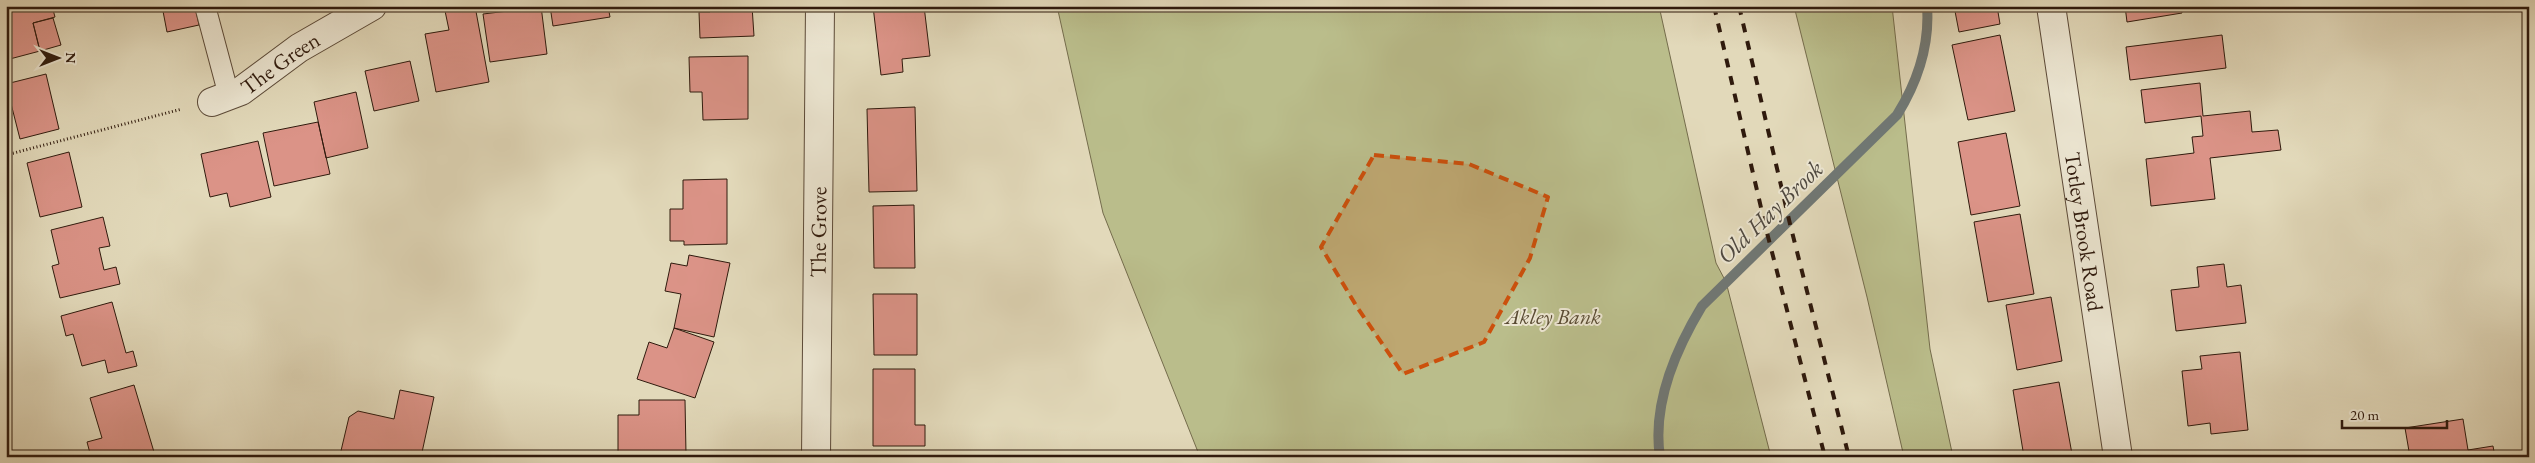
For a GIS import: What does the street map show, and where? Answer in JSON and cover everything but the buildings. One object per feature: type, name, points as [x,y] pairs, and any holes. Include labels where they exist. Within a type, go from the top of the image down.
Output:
[{"type":"street","name":"The Green","points":[[220,99],[242,91],[299,48],[372,6]]},
{"type":"street","name":"The Grove","points":[[816,457],[820,6]]},
{"type":"street","name":"Totley Brook Road","points":[[2051,6],[2118,457]]},
{"type":"lane","points":[[205,6],[220,99]]},
{"type":"path","points":[[6,155],[220,99]]},
{"type":"highlighted area","points":[[1374,155],[1469,164],[1548,197],[1530,258],[1484,342],[1403,374],[1357,307],[1321,247]]},
{"type":"green space","name":"Akley Bank","points":[[1057,6],[1659,6],[1716,263],[1726,282],[1771,457],[1368,457],[1367,455],[1350,457],[1200,457],[1103,213]]},
{"type":"green space","points":[[1794,6],[1892,6],[1930,349],[1953,457],[1904,457],[1867,297]]},
{"type":"waterway","name":"Old Hay Brook","points":[[1660,457],[1658,437],[1663,398],[1668,378],[1683,340],[1702,306],[1897,115],[1911,89],[1921,63],[1927,35],[1927,6]]},
{"type":"railway","points":[[1714,6],[1766,229],[1825,457]]},
{"type":"railway","points":[[1739,6],[1790,224],[1849,457]]}]
